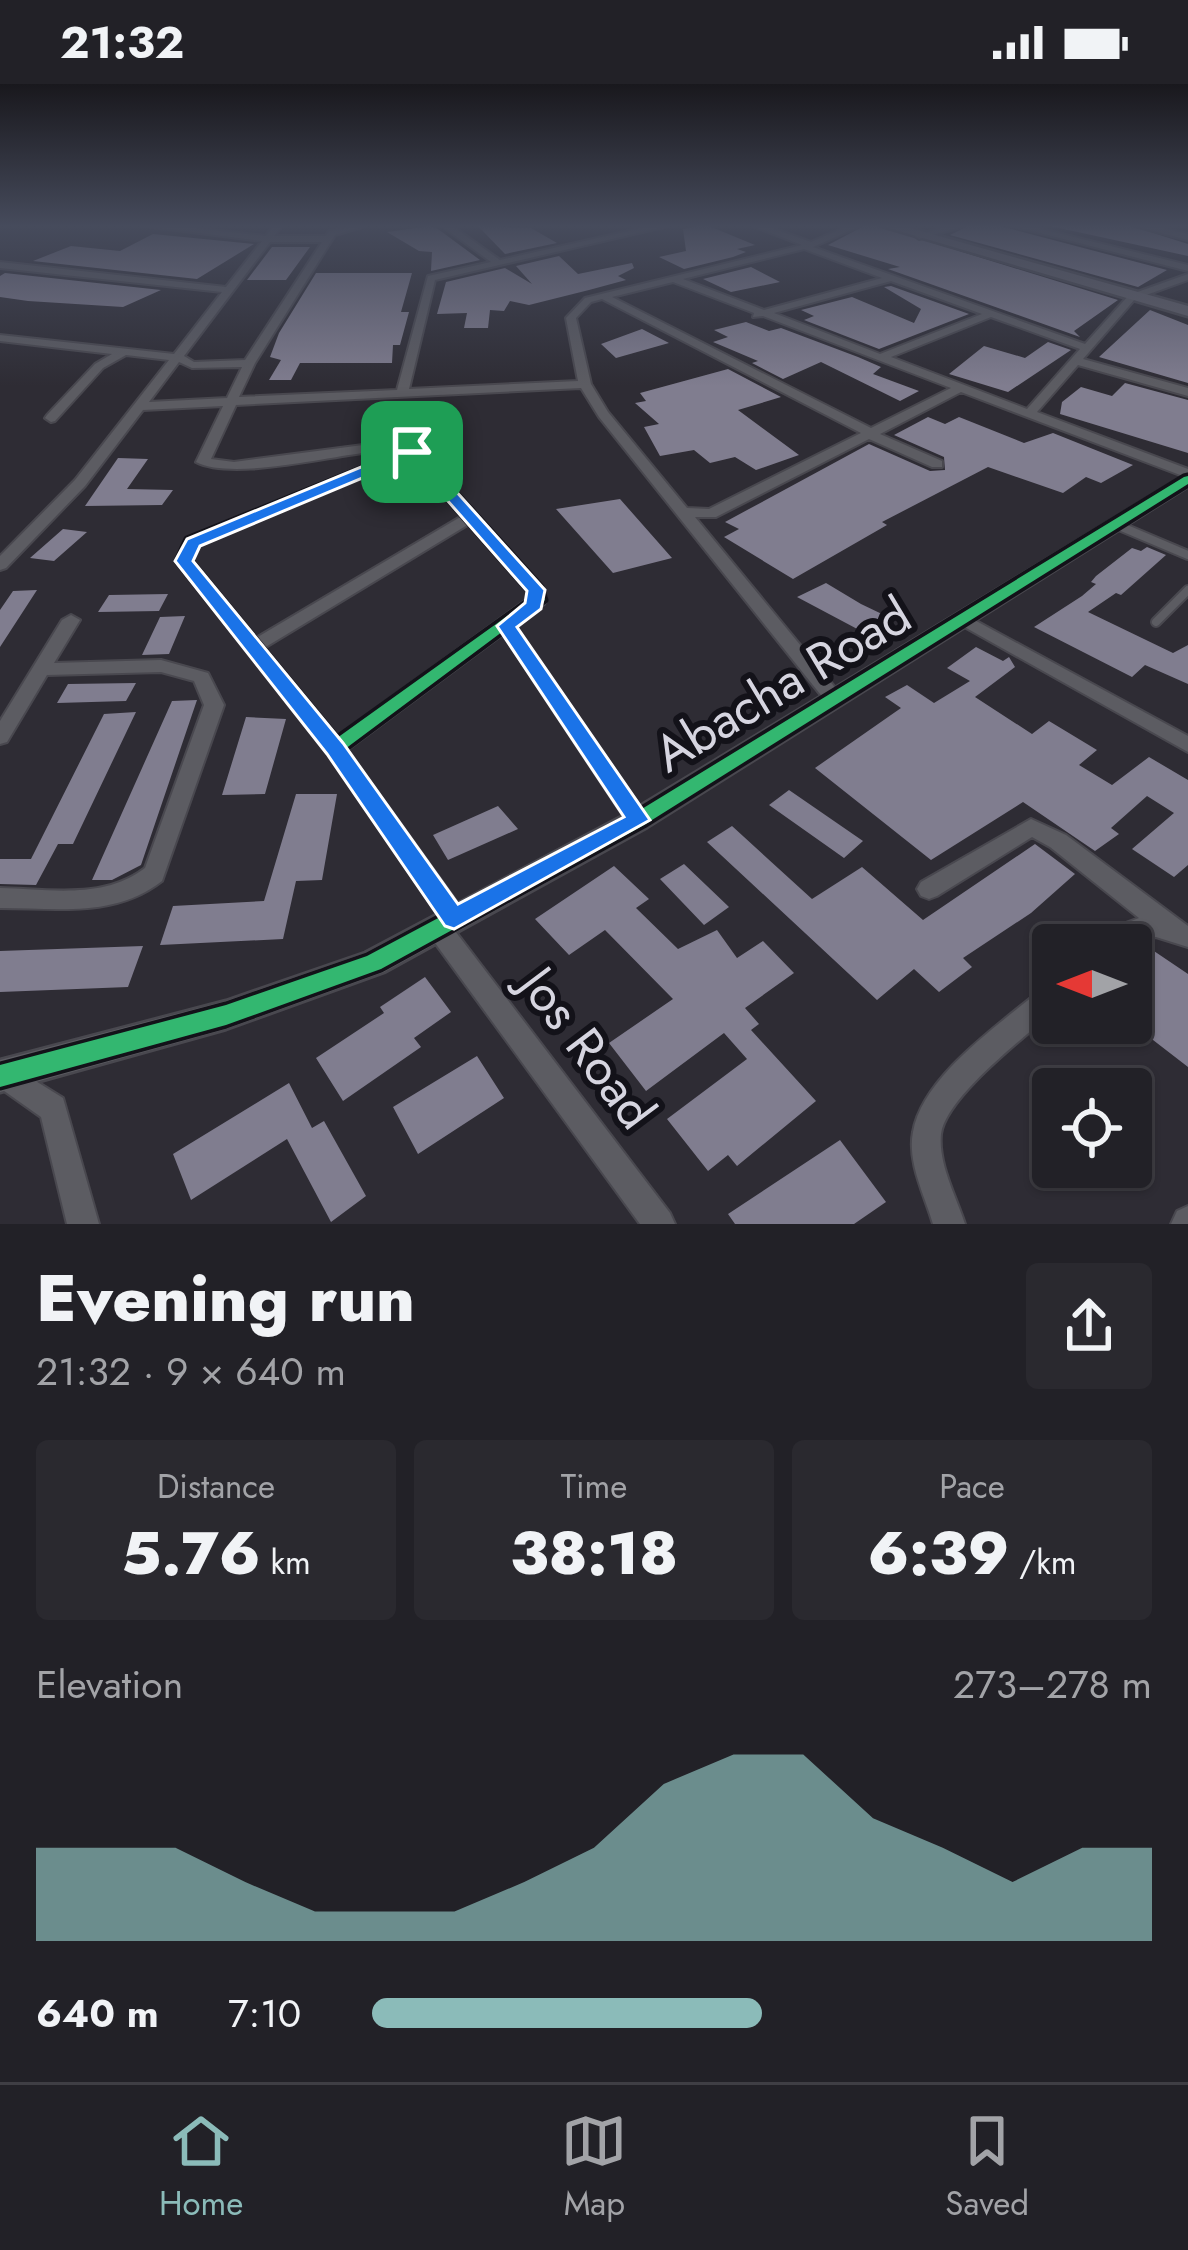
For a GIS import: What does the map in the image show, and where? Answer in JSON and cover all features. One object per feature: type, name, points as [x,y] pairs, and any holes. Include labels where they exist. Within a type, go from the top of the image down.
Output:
[{"type":"main road","points":[[1070,279],[1188,311]]},
{"type":"street","points":[[131,279],[230,290]]},
{"type":"street","points":[[0,566],[80,483],[238,279]]},
{"type":"street","points":[[302,279],[249,363],[204,466],[363,449]]},
{"type":"street","points":[[402,394],[425,284],[433,279]]},
{"type":"street","points":[[666,279],[575,308],[571,318],[585,384],[699,536],[835,700]]},
{"type":"street","points":[[674,279],[757,315],[1030,412],[1188,477]]},
{"type":"street","points":[[757,315],[888,279]]},
{"type":"street","points":[[895,279],[1089,349]]},
{"type":"street","points":[[1030,412],[1132,297],[1174,279]]},
{"type":"street","points":[[603,296],[937,464]]},
{"type":"street","points":[[878,358],[991,314]]},
{"type":"street","points":[[0,338],[180,358],[192,365],[249,363]]},
{"type":"street","points":[[51,418],[99,366],[125,351]]},
{"type":"street","points":[[1077,362],[1188,392]]},
{"type":"street","points":[[140,406],[585,384]]},
{"type":"street","points":[[681,512],[710,514],[960,388]]},
{"type":"street","name":"Jos Road","points":[[468,520],[421,459],[405,451],[193,542],[184,561],[335,748],[447,923],[659,1224]]},
{"type":"street","name":"Abacha Road","points":[[2,1076],[226,1015],[374,963],[638,820],[967,621],[1188,477]]},
{"type":"street","points":[[699,536],[710,514]]},
{"type":"street","points":[[255,646],[468,520],[538,596],[506,626],[335,748]]},
{"type":"street","points":[[0,737],[71,620]]},
{"type":"street","points":[[967,621],[1188,746]]},
{"type":"street","points":[[506,626],[638,820]]},
{"type":"street","points":[[0,898],[122,896],[142,887],[154,874],[214,705],[201,677],[161,666],[41,669]]},
{"type":"street","points":[[929,889],[1031,827],[1058,841],[1181,934]]},
{"type":"street","points":[[949,1224],[928,1147],[934,1106],[1032,1015]]},
{"type":"street","points":[[2,1076],[53,1108],[83,1224]]},
{"type":"lane","points":[[1117,525],[1188,555]]},
{"type":"lane","points":[[1156,622],[1188,590]]},
{"type":"building","points":[[0,279],[62,279],[161,290],[123,307],[0,297]]},
{"type":"building","points":[[312,279],[410,279],[401,312],[409,312],[400,345],[393,345],[392,363],[300,363],[291,380],[269,380],[281,360],[270,357]]},
{"type":"building","points":[[524,279],[532,284],[528,279],[626,280],[529,305],[510,301],[504,311],[490,310],[488,328],[464,328],[467,313],[437,314],[446,282]]},
{"type":"building","points":[[703,279],[780,282],[731,292]]},
{"type":"building","points":[[917,279],[1051,279],[1118,300],[1074,331],[1080,337]]},
{"type":"building","points":[[1110,279],[1151,279],[1138,287]]},
{"type":"building","points":[[884,287],[969,314],[879,349],[804,320],[814,316],[801,310],[852,297],[914,323],[921,309]]},
{"type":"building","points":[[1150,310],[1188,325],[1188,383],[1099,357]]},
{"type":"building","points":[[746,322],[769,331],[781,328],[858,357],[881,367],[873,374],[919,391],[900,401],[821,362],[783,379],[752,363],[758,361],[713,342],[728,337],[714,330]]},
{"type":"building","points":[[642,329],[669,343],[616,358],[601,344]]},
{"type":"building","points":[[1048,342],[1071,350],[1008,392],[949,374],[984,346],[1025,358]]},
{"type":"building","points":[[728,369],[781,397],[738,410],[799,455],[756,470],[735,457],[710,463],[694,450],[660,456],[644,427],[659,424],[635,403],[646,401],[640,393]]},
{"type":"building","points":[[1125,383],[1188,400],[1188,453],[1060,414],[1062,402],[1081,387],[1112,396]]},
{"type":"building","points":[[928,417],[945,424],[959,417],[1024,443],[1053,433],[1133,465],[1101,483],[1086,477],[1063,493],[988,467],[882,522],[887,525],[793,579],[724,537],[739,529],[725,522],[869,444],[930,471],[945,470],[944,457],[894,435]]},
{"type":"building","points":[[118,458],[148,459],[127,489],[173,490],[162,505],[85,506]]},
{"type":"building","points":[[620,499],[672,558],[613,573],[556,509]]},
{"type":"building","points":[[63,529],[87,532],[54,561],[30,558]]},
{"type":"building","points":[[1147,547],[1166,555],[1121,595],[1116,593],[1088,612],[1173,653],[1188,645],[1188,684],[1145,665],[1132,677],[1034,627],[1082,596],[1096,584],[1091,582],[1096,576],[1132,548]]},
{"type":"building","points":[[826,583],[884,615],[861,631],[797,597]]},
{"type":"building","points":[[37,590],[0,647],[0,610],[13,591]]},
{"type":"building","points":[[168,594],[159,611],[98,612],[109,595]]},
{"type":"building","points":[[185,616],[169,654],[142,655],[160,617]]},
{"type":"building","points":[[976,647],[1003,661],[1009,657],[1015,667],[975,697],[1032,734],[1049,721],[1097,750],[1079,765],[1112,785],[1149,757],[1188,780],[1188,865],[1174,877],[1132,849],[1174,813],[1147,796],[1111,828],[1119,834],[1095,851],[1023,802],[931,860],[815,768],[901,708],[885,697],[907,685],[934,703],[970,681],[947,668]]},
{"type":"building","points":[[136,683],[126,701],[57,703],[68,684]]},
{"type":"building","points":[[197,700],[141,865],[112,880],[92,880],[172,701]]},
{"type":"building","points":[[136,712],[73,844],[58,844],[36,885],[0,884],[0,859],[31,859],[104,714]]},
{"type":"building","points":[[246,717],[286,719],[265,794],[222,795]]},
{"type":"building","points":[[789,790],[863,841],[844,858],[769,805]]},
{"type":"building","points":[[296,794],[337,794],[322,880],[296,881],[283,939],[160,945],[173,906],[264,901]]},
{"type":"building","points":[[498,806],[518,829],[448,860],[433,835]]},
{"type":"building","points":[[732,826],[812,899],[862,867],[923,920],[1035,844],[1075,874],[1031,913],[963,958],[972,967],[939,992],[914,969],[877,1000],[707,842]]},
{"type":"building","points":[[684,864],[729,907],[704,925],[660,879]]},
{"type":"building","points":[[614,866],[649,899],[636,908],[678,949],[717,930],[737,958],[763,941],[794,973],[745,1008],[759,1024],[751,1030],[816,1101],[737,1166],[728,1155],[708,1171],[667,1119],[747,1059],[724,1033],[646,1091],[609,1043],[673,999],[605,930],[569,955],[535,919]]},
{"type":"building","points":[[143,946],[128,987],[0,992],[0,951]]},
{"type":"building","points":[[1152,950],[1188,974],[1188,1067],[1152,1039]]},
{"type":"building","points":[[425,977],[451,1012],[414,1038],[421,1047],[343,1101],[316,1058],[384,1013],[380,1007]]},
{"type":"building","points":[[477,1056],[504,1098],[418,1154],[393,1107]]},
{"type":"building","points":[[289,1083],[312,1128],[324,1121],[366,1196],[331,1222],[287,1139],[191,1200],[173,1154]]},
{"type":"building","points":[[840,1140],[886,1202],[854,1224],[735,1224],[728,1214]]},
{"type":"cycle path","points":[[335,748],[538,600],[536,590],[412,451],[192,542],[184,561],[335,748],[454,918]]},
{"type":"cycle path","points":[[0,1076],[226,1015],[374,963],[638,820],[1188,479]]},
{"type":"route","points":[[412,452],[468,520],[536,590],[534,605],[506,626],[638,820],[454,918],[335,748],[184,561],[193,542],[412,452]]}]
